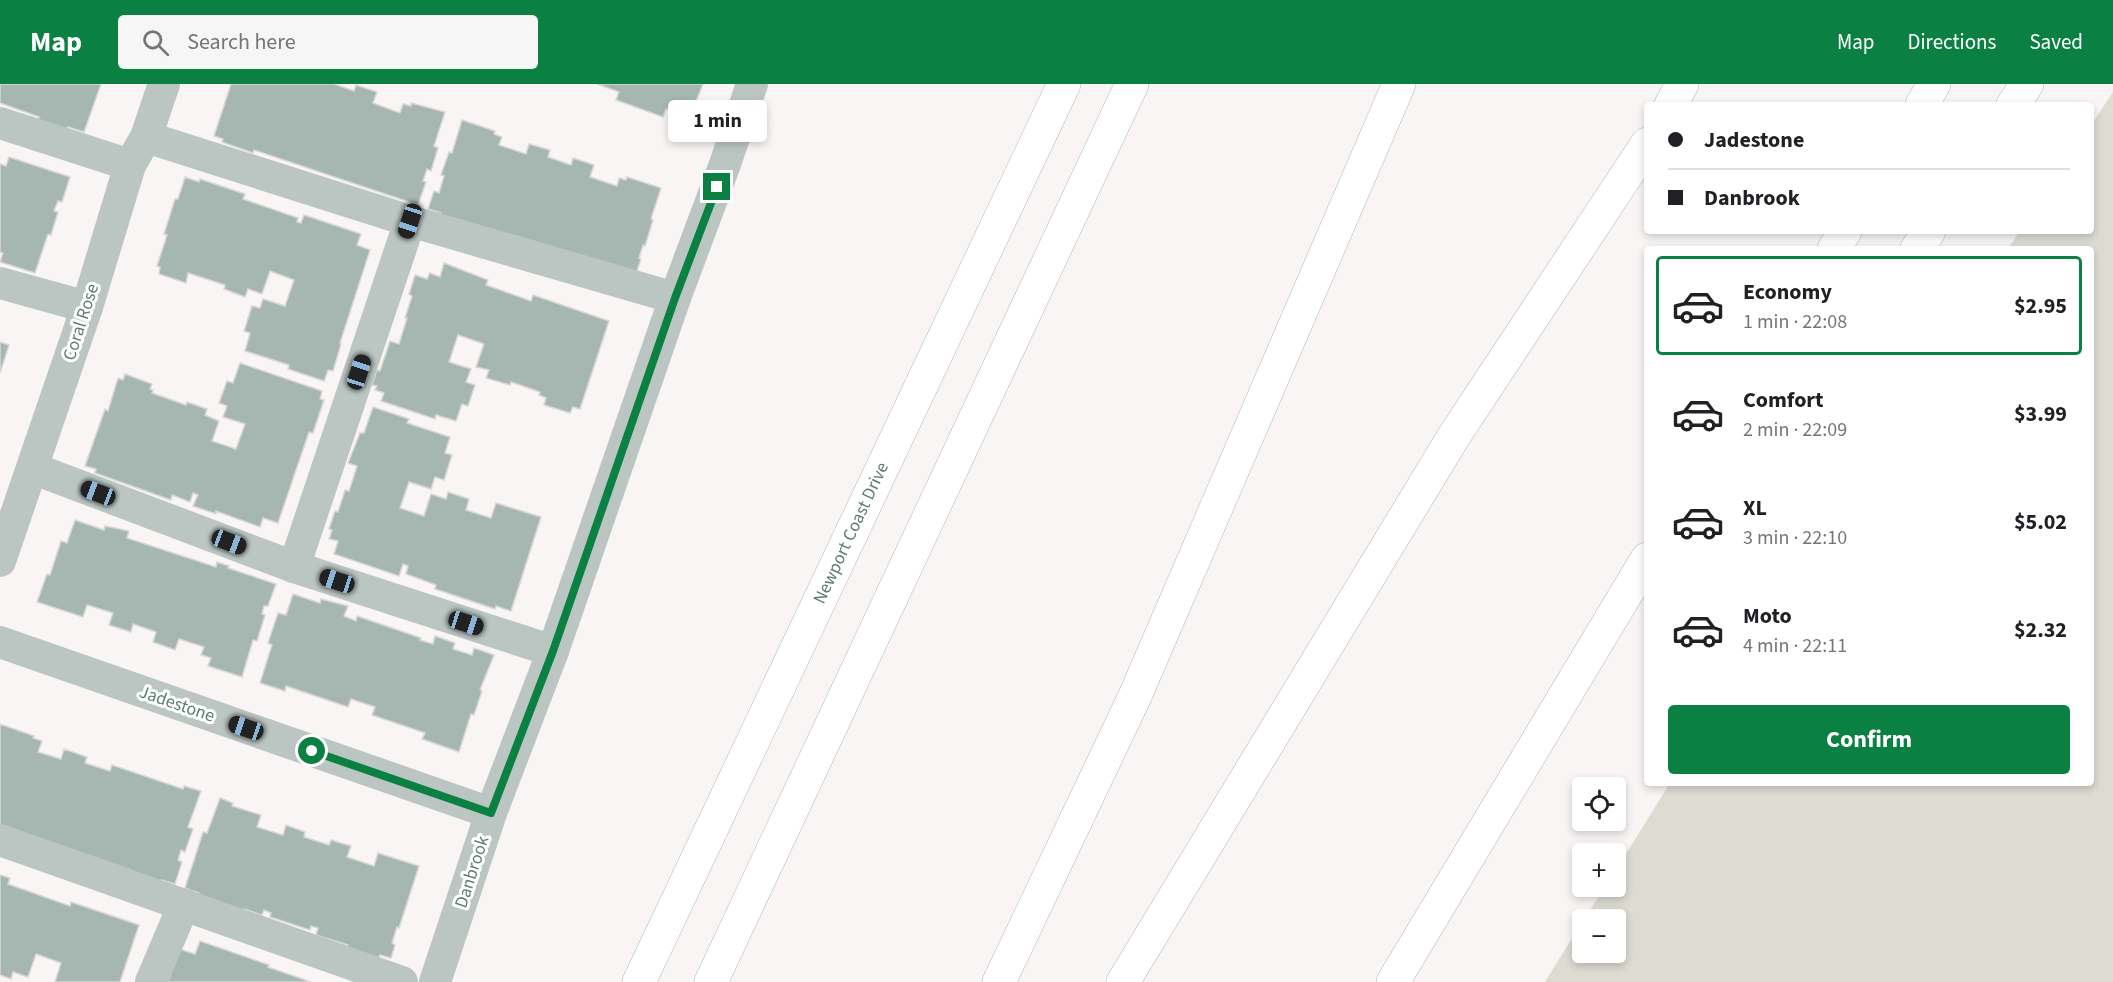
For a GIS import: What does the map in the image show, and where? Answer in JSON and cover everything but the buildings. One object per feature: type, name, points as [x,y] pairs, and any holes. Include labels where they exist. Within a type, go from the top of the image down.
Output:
[{"type":"main road","name":"Newport Coast Drive","points":[[639,982],[1064,84]]},
{"type":"main road","points":[[711,982],[1132,84]]},
{"type":"main road","points":[[999,982],[1132,704],[1399,84]]},
{"type":"main road","points":[[1673,102],[1682,84]]},
{"type":"main road","points":[[1924,102],[1934,84]]},
{"type":"main road","points":[[2015,102],[2027,84]]},
{"type":"main road","points":[[1123,982],[1454,436],[1644,149]]},
{"type":"main road","points":[[1393,982],[1644,564]]},
{"type":"street","name":"Coral Rose","points":[[0,561],[87,307],[130,165],[146,137],[164,84]]},
{"type":"street","name":"Danbrook","points":[[435,982],[491,813],[553,651],[752,84]]},
{"type":"street","points":[[0,123],[130,165]]},
{"type":"street","points":[[146,137],[410,221],[675,298]]},
{"type":"street","points":[[294,567],[410,221]]},
{"type":"street","points":[[0,283],[87,307]]},
{"type":"street","points":[[32,468],[294,567],[553,651]]},
{"type":"street","name":"Jadestone","points":[[0,642],[491,813]]},
{"type":"street","points":[[0,840],[402,982]]},
{"type":"street","points":[[151,982],[184,904]]},
{"type":"shaded area","points":[[2113,92],[2113,982],[1545,982],[1572,938],[1572,963],[1626,963],[1626,909],[1591,909],[1598,897],[1626,897],[1626,854],[1668,786],[2094,786],[2094,246],[2010,246],[2018,234],[2094,234],[2094,120]]},
{"type":"route","points":[[312,751],[491,813],[553,651],[675,298],[717,187]]}]
